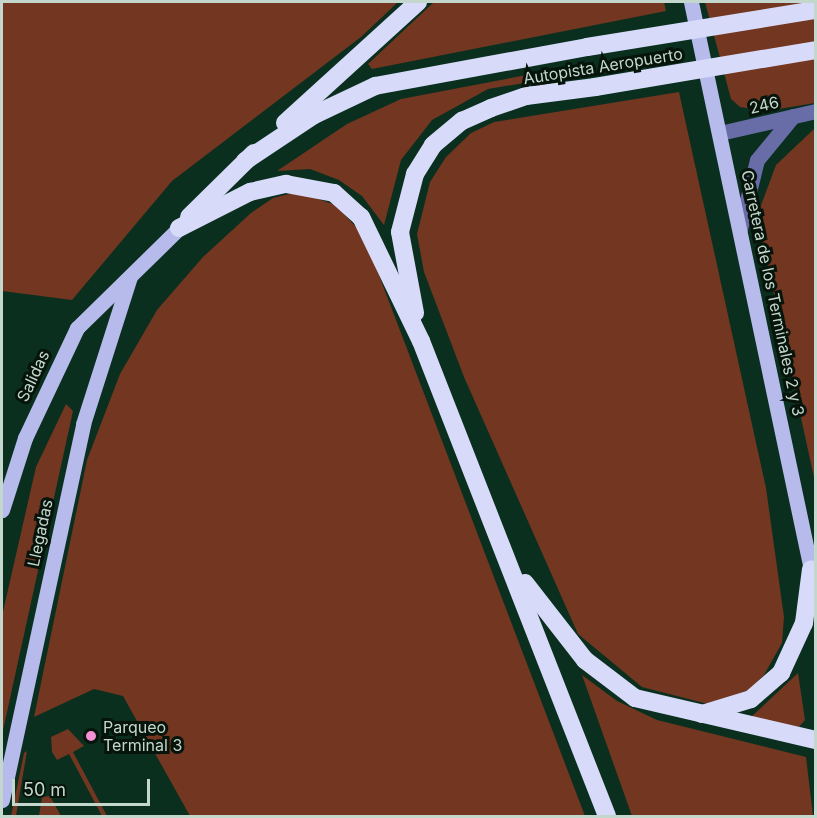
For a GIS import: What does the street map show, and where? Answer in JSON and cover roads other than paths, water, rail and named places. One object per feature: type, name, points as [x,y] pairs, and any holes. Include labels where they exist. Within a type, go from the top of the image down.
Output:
[{"type":"highway","points":[[179,228],[245,161],[417,2]]},
{"type":"highway","name":"Autopista Aeropuerto","points":[[245,161],[314,115],[375,86],[587,47],[816,10]]},
{"type":"highway","name":"Autopista Aeropuerto","points":[[421,341],[400,232],[415,174],[433,145],[462,121],[526,96],[816,51]]},
{"type":"highway","points":[[179,228],[276,185],[307,185],[334,193],[365,224],[421,341],[514,570],[608,816]]},
{"type":"highway","points":[[696,716],[751,699],[781,673],[804,623],[811,569]]},
{"type":"highway","points":[[514,570],[585,660],[605,678],[635,698],[696,716],[816,740]]},
{"type":"main road","name":"Carretera de los Terminales 2 y 3","points":[[691,2],[741,229],[816,594]]},
{"type":"main road","name":"Salidas","points":[[2,510],[57,363],[77,328],[179,228]]},
{"type":"main road","name":"Llegadas","points":[[2,800],[82,424],[130,277]]},
{"type":"street","name":"246","points":[[720,134],[816,111]]},
{"type":"street","points":[[741,229],[748,179],[775,134],[793,116]]},
{"type":"place","name":"Parqueo Terminal 3","points":[[91,736]]}]
